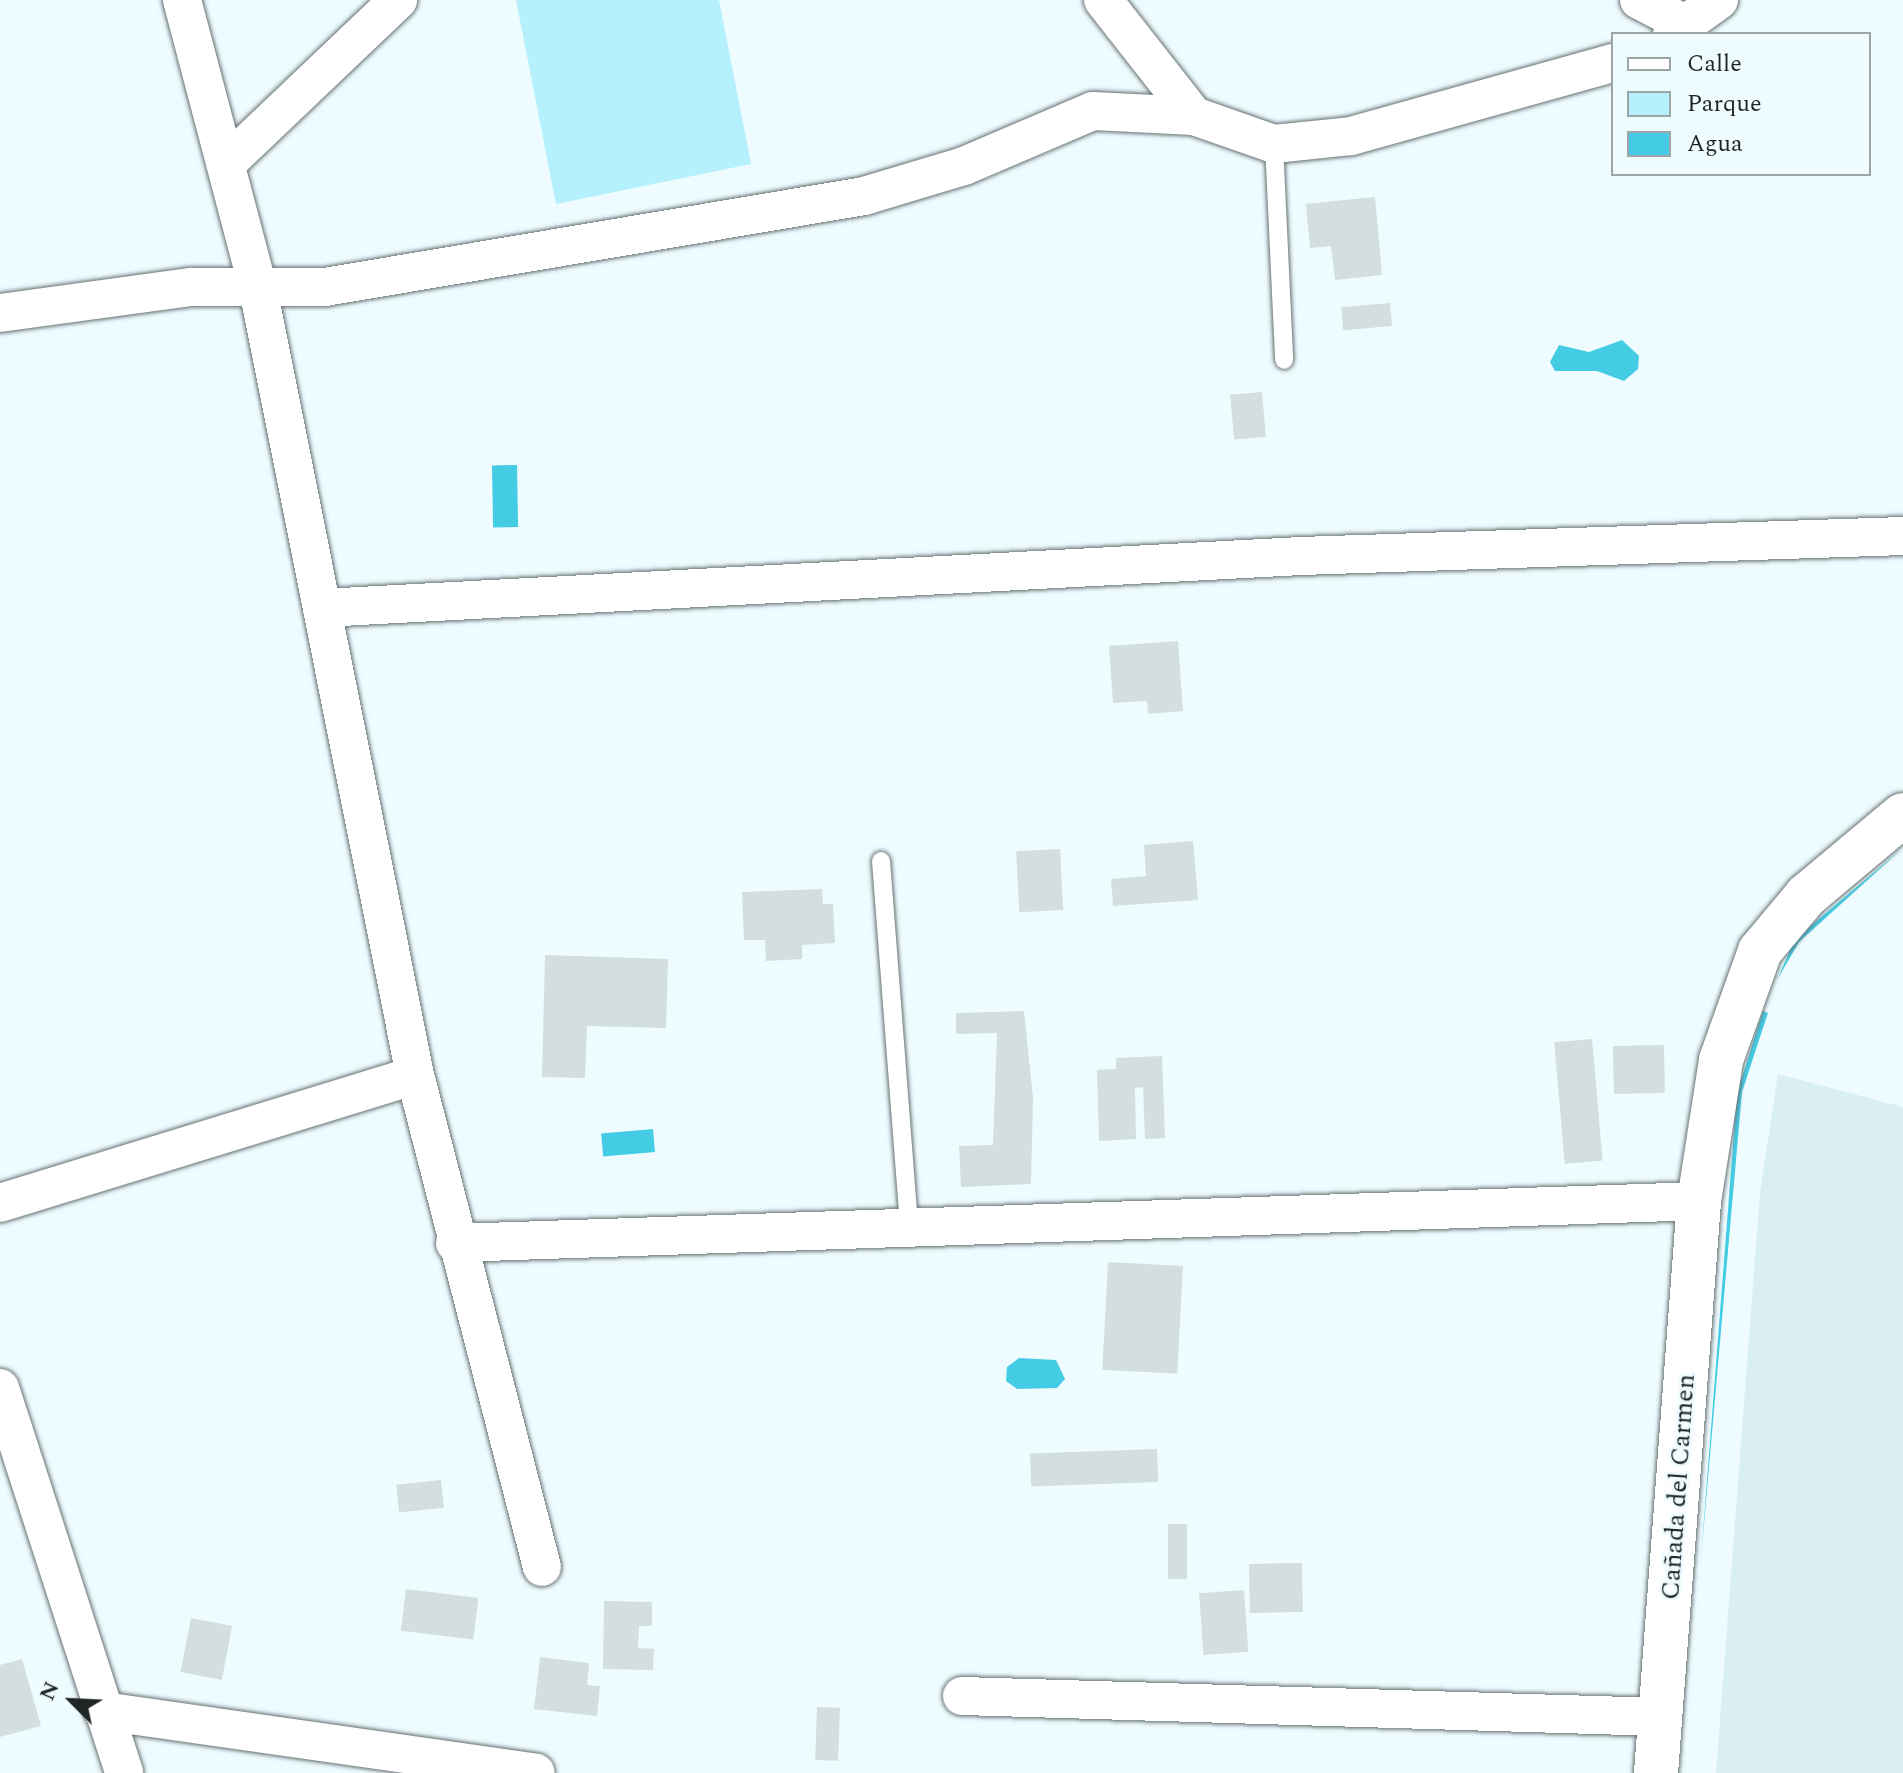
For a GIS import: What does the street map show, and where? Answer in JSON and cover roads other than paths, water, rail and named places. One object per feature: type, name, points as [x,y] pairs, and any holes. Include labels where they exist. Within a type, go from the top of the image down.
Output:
[{"type":"street","points":[[182,0],[228,162],[258,288],[415,1075],[455,1243],[542,1567]]},
{"type":"street","points":[[228,162],[398,0]]},
{"type":"street","points":[[1103,0],[1194,116]]},
{"type":"street","points":[[1639,0],[1679,30],[1719,0]]},
{"type":"street","points":[[0,313],[191,287],[325,287],[864,196],[964,166],[1093,111],[1194,116],[1274,144],[1351,136],[1447,114],[1611,64]]},
{"type":"street","points":[[322,608],[1301,556],[1903,536]]},
{"type":"street","name":"Cañada del Carmen","points":[[1656,1773],[1663,1717],[1699,1201],[1721,1060],[1760,951],[1806,896],[1903,815]]},
{"type":"street","points":[[0,1203],[415,1075]]},
{"type":"street","points":[[455,1243],[1699,1201]]},
{"type":"street","points":[[0,1388],[124,1773]]},
{"type":"street","points":[[962,1696],[1663,1717]]},
{"type":"street","points":[[103,1711],[536,1773]]},
{"type":"lane","points":[[1274,144],[1284,360]]},
{"type":"lane","points":[[881,861],[909,1228]]},
{"type":"water","points":[[1622,340],[1639,356],[1638,369],[1624,381],[1597,371],[1555,371],[1550,362],[1559,345],[1589,352]]},
{"type":"water","points":[[492,465],[517,465],[518,527],[493,527]]},
{"type":"water","points":[[1903,848],[1799,942],[1777,980],[1795,939]]},
{"type":"water","points":[[1763,1011],[1768,1013],[1742,1092],[1701,1558],[1737,1093]]},
{"type":"water","points":[[653,1129],[655,1152],[603,1156],[601,1134]]},
{"type":"water","points":[[1019,1358],[1056,1360],[1065,1379],[1057,1388],[1017,1389],[1006,1381],[1007,1367]]}]
